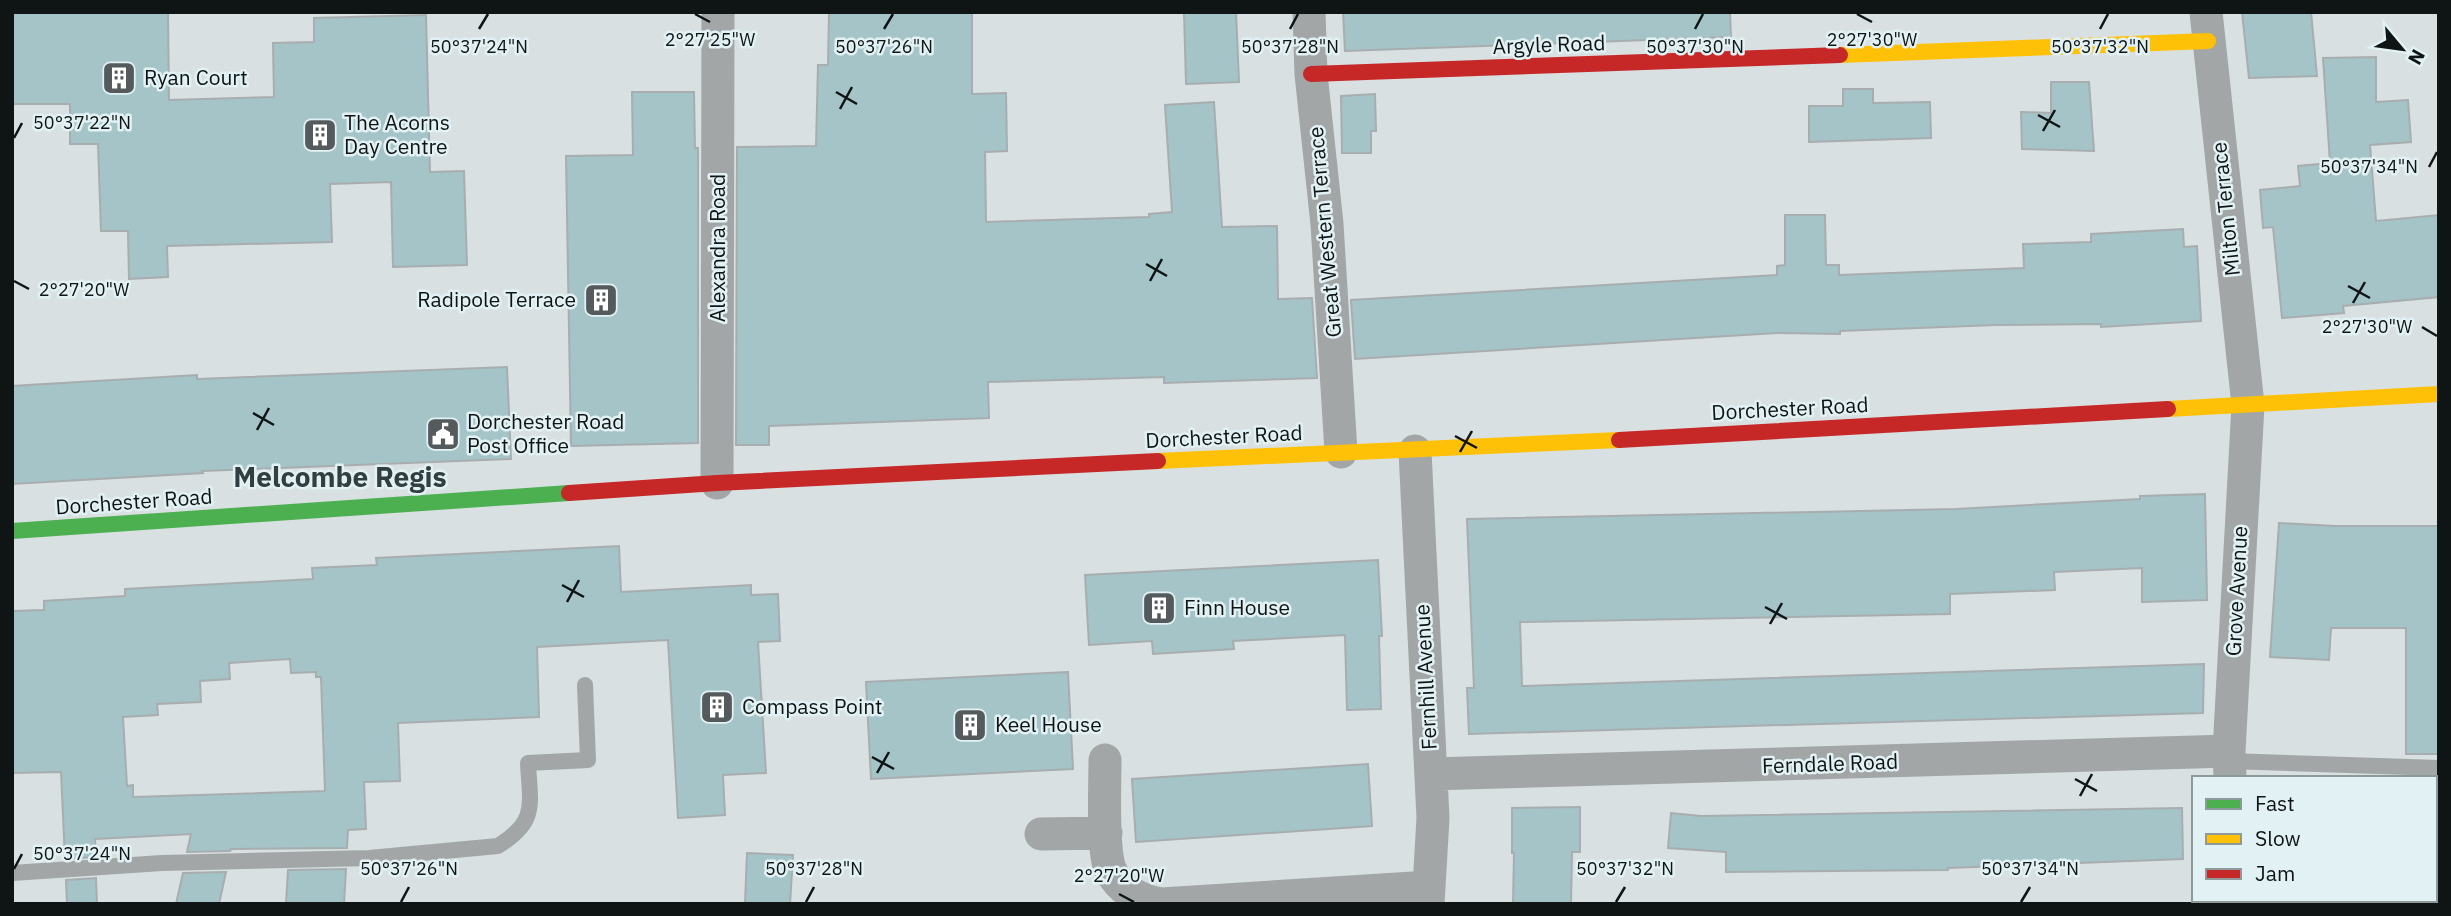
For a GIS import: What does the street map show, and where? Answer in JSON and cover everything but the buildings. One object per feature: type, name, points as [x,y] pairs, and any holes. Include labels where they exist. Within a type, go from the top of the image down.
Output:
[{"type":"main road","name":"Argyle Road","points":[[1311,74],[2207,27]]},
{"type":"main road","name":"Dorchester Road","points":[[12,531],[717,483],[1341,452],[1415,451],[2439,394]]},
{"type":"street","name":"Alexandra Road","points":[[717,483],[718,12]]},
{"type":"street","name":"Great Western Terrace","points":[[1309,12],[1311,74],[1327,224],[1341,452]]},
{"type":"street","name":"Milton Terrace","points":[[2207,27],[2248,405]]},
{"type":"street","name":"Grove Avenue","points":[[2229,763],[2248,405]]},
{"type":"street","name":"Fernhill Avenue","points":[[1415,451],[1433,818],[1428,895]]},
{"type":"street","points":[[1105,760],[1106,833],[1110,869],[1136,897],[1150,902],[1175,903],[1428,895]]},
{"type":"street","name":"Ferndale Road","points":[[1431,775],[2229,763]]},
{"type":"street","points":[[1041,834],[1106,833]]},
{"type":"lane","points":[[12,873],[162,863],[369,858],[498,846],[515,836],[526,822],[530,807],[528,763],[588,760],[585,685]]},
{"type":"lane","points":[[2229,763],[2439,768]]},
{"type":"traffic: fast","points":[[12,531],[569,493]]},
{"type":"traffic: slow","points":[[1840,55],[2208,41]]},
{"type":"traffic: slow","points":[[2168,409],[2439,394]]},
{"type":"traffic: slow","points":[[1158,461],[1619,440]]},
{"type":"traffic: jam","points":[[1311,74],[1840,55]]},
{"type":"traffic: jam","points":[[1619,440],[2168,409]]},
{"type":"traffic: jam","points":[[569,493],[1158,461]]},
{"type":"place","name":"Ryan Court","points":[[119,78]]},
{"type":"place","name":"The Acorns Day Centre","points":[[320,135]]},
{"type":"place","name":"Radipole Terrace","points":[[601,300]]},
{"type":"place","name":"Dorchester Road Post Office","points":[[443,434]]},
{"type":"place","name":"Finn House","points":[[1159,608]]},
{"type":"place","name":"Compass Point","points":[[717,707]]},
{"type":"place","name":"Keel House","points":[[970,725]]},
{"type":"district","name":"Melcombe Regis","points":[[340,477]]}]
